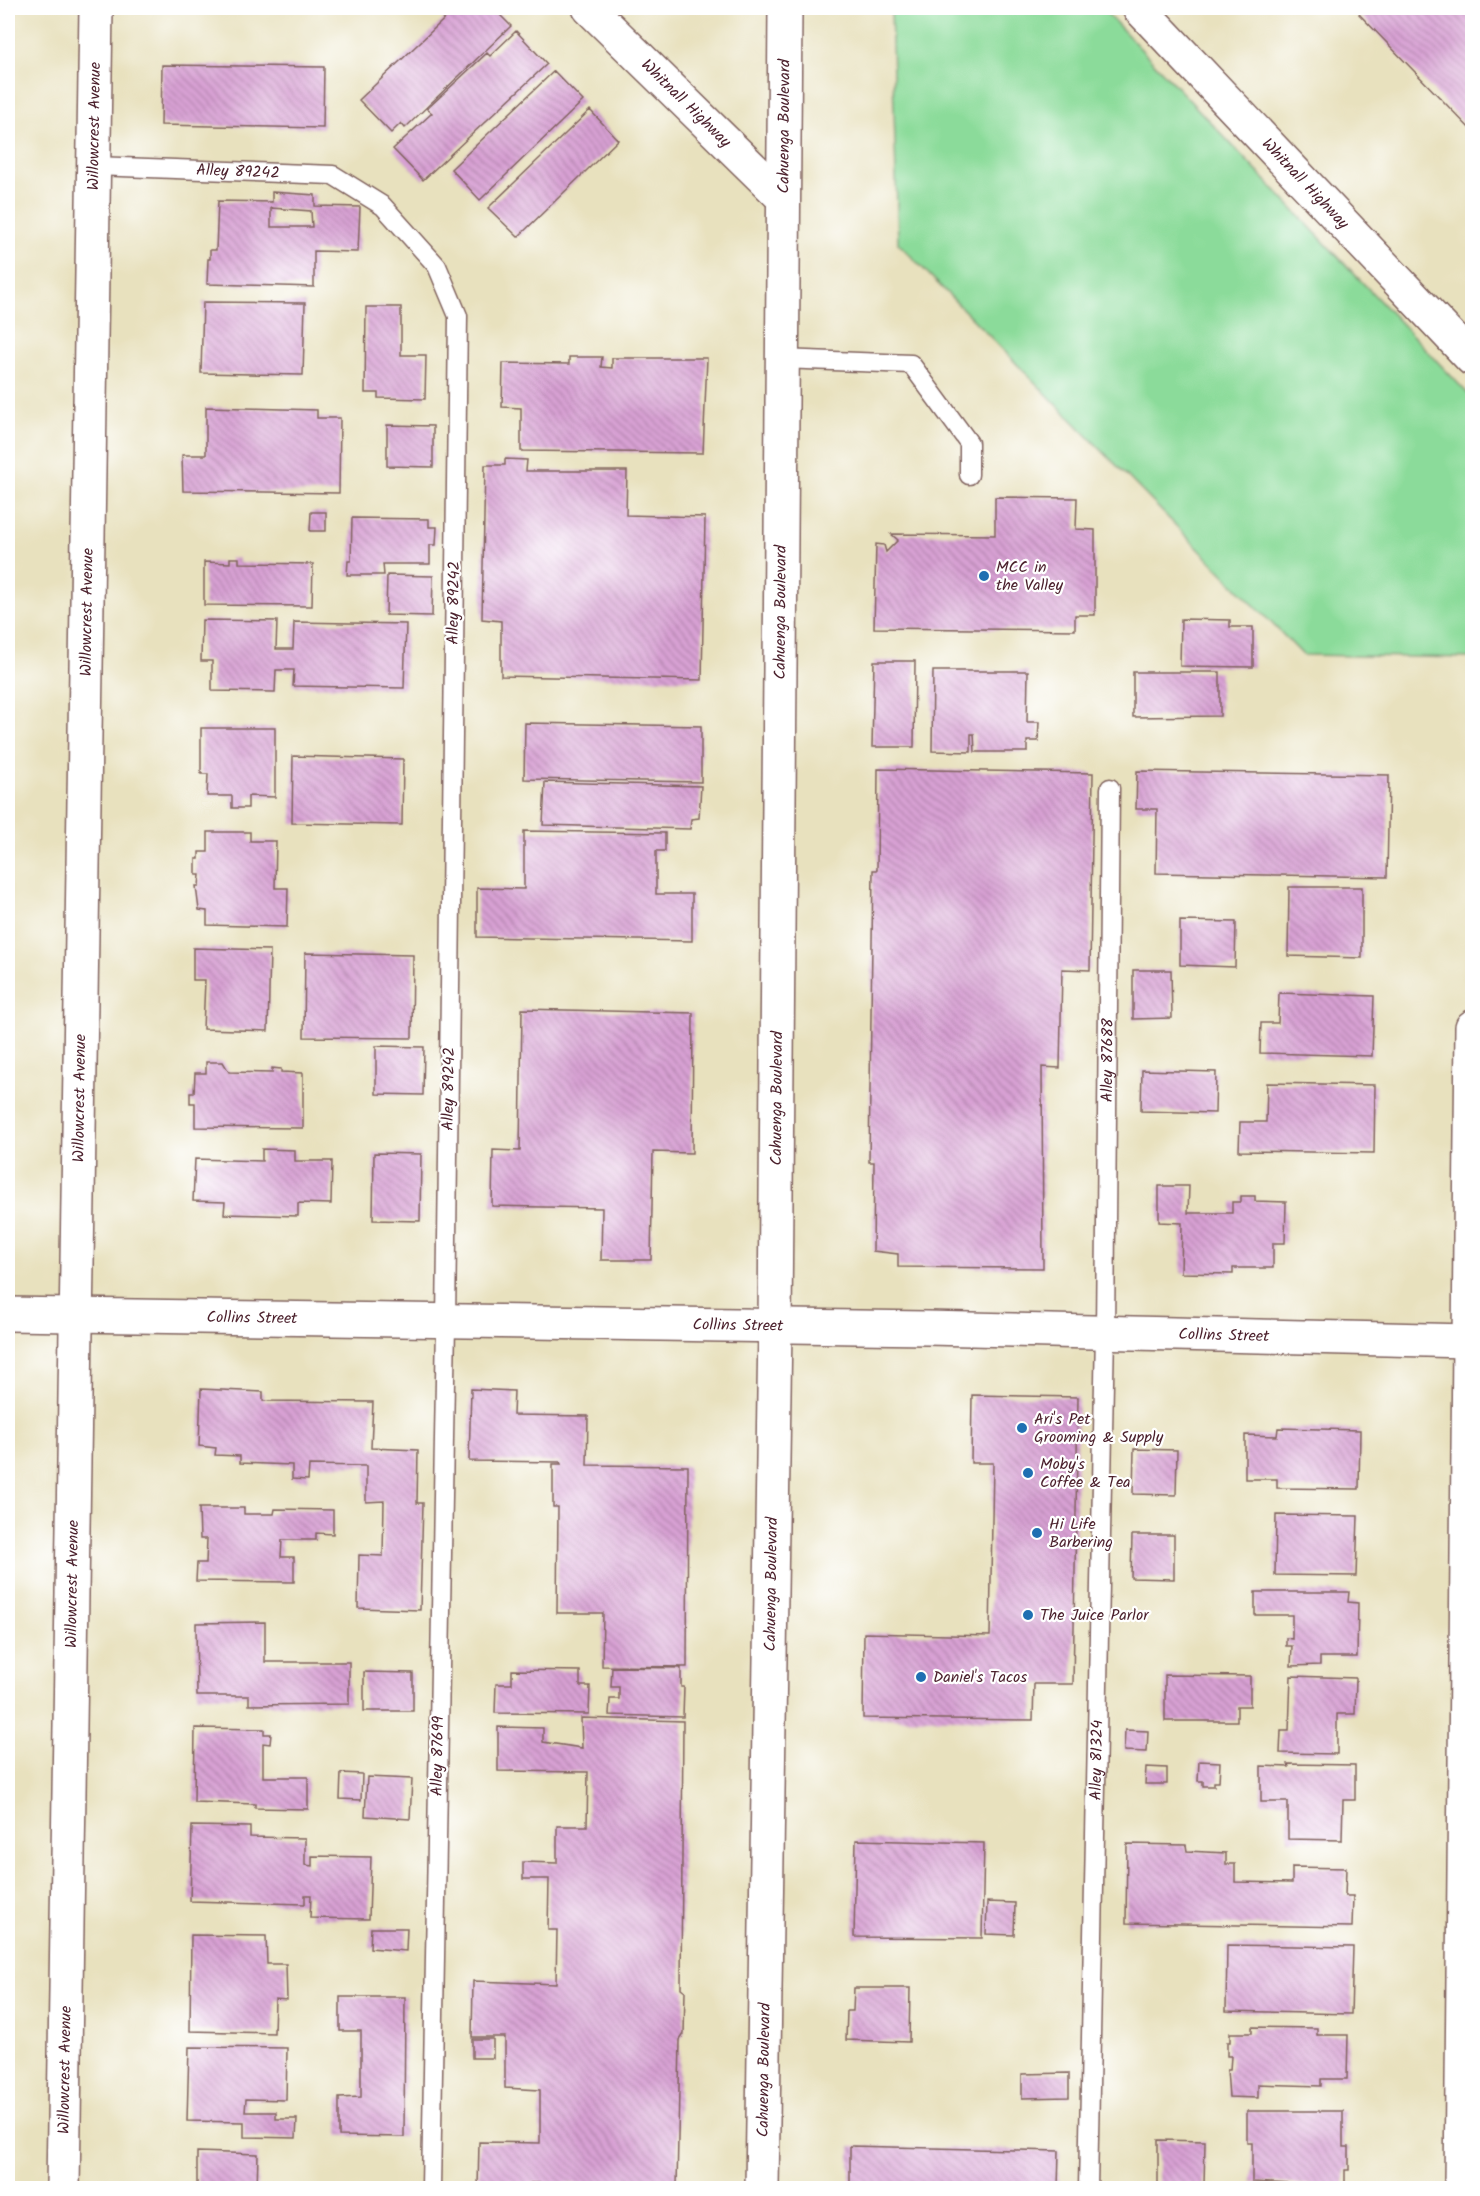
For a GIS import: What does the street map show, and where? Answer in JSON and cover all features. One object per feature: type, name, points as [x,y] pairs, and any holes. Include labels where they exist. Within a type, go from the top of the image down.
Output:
[{"type":"street","name":"Willowcrest Avenue","points":[[63,2188],[74,1315],[96,8]]},
{"type":"street","name":"Whitnall Highway","points":[[589,8],[783,198]]},
{"type":"street","name":"Cahuenga Boulevard","points":[[762,2188],[775,1327],[785,8]]},
{"type":"street","name":"Whitnall Highway","points":[[1139,8],[1473,359]]},
{"type":"street","points":[[1461,2188],[1473,1027]]},
{"type":"street","name":"Collins Street","points":[[8,1314],[446,1323],[1105,1332],[1471,1341]]},
{"type":"lane","name":"Alley 89242","points":[[94,166],[333,175],[383,206],[438,266],[458,316],[446,1323]]},
{"type":"lane","points":[[781,359],[911,363],[969,442],[969,475]]},
{"type":"lane","name":"Alley 87688","points":[[1105,1332],[1110,788]]},
{"type":"lane","name":"Alley 87699","points":[[431,2188],[446,1323]]},
{"type":"lane","name":"Alley 81324","points":[[1088,2188],[1105,1332]]},
{"type":"green space","points":[[891,8],[1102,8],[1472,398],[1472,658],[1303,655],[898,243]]},
{"type":"building","points":[[456,8],[493,8],[511,26],[405,128],[401,123],[391,133],[359,100]]},
{"type":"building","points":[[1366,8],[1472,8],[1472,131],[1359,14]]},
{"type":"building","points":[[516,31],[547,64],[423,180],[393,149],[432,113],[427,109],[487,53],[490,56]]},
{"type":"building","points":[[162,65],[324,67],[323,128],[161,125]]},
{"type":"building","points":[[554,71],[583,101],[480,200],[451,169]]},
{"type":"building","points":[[590,110],[618,140],[518,237],[488,208]]},
{"type":"building","points":[[272,192],[315,195],[315,206],[360,207],[358,252],[314,251],[314,287],[207,284],[210,250],[216,250],[218,201],[272,202]],"holes":[[[271,208],[311,211],[312,227],[271,227]]]},
{"type":"building","points":[[203,302],[305,303],[303,375],[201,373]]},
{"type":"building","points":[[366,307],[401,307],[401,355],[426,355],[425,399],[378,398],[378,393],[365,393]]},
{"type":"building","points":[[569,357],[602,357],[601,367],[612,368],[612,358],[707,358],[703,453],[521,451],[521,408],[502,407],[503,363],[569,364]]},
{"type":"building","points":[[206,407],[317,410],[317,418],[340,418],[339,493],[183,491],[182,455],[206,455]]},
{"type":"building","points":[[387,425],[433,426],[433,467],[387,466]]},
{"type":"building","points":[[505,459],[527,460],[526,471],[627,471],[626,515],[705,517],[702,680],[501,676],[501,621],[482,619],[485,465],[505,465]]},
{"type":"building","points":[[995,497],[1077,498],[1076,529],[1095,530],[1095,615],[1075,615],[1075,630],[874,628],[876,544],[884,545],[886,552],[898,540],[891,534],[995,535]]},
{"type":"building","points":[[311,512],[326,512],[326,531],[310,531]]},
{"type":"building","points":[[352,518],[429,519],[429,527],[437,527],[436,545],[430,545],[430,564],[383,564],[384,575],[347,575],[348,561],[351,561]]},
{"type":"building","points":[[230,558],[239,558],[239,563],[313,564],[312,606],[204,605],[204,562],[230,563]]},
{"type":"building","points":[[387,575],[433,576],[432,616],[386,615]]},
{"type":"building","points":[[1181,619],[1230,620],[1230,627],[1253,627],[1253,667],[1180,666]]},
{"type":"building","points":[[202,620],[277,621],[276,649],[293,649],[294,622],[406,624],[404,688],[293,686],[294,670],[276,670],[275,692],[212,691],[212,661],[201,661]]},
{"type":"building","points":[[874,661],[915,661],[914,747],[872,747]]},
{"type":"building","points":[[933,671],[1028,671],[1027,722],[1039,722],[1038,741],[1027,741],[1027,752],[975,752],[974,734],[971,734],[971,752],[932,751]]},
{"type":"building","points":[[1133,672],[1220,672],[1220,716],[1133,717]]},
{"type":"building","points":[[525,723],[701,726],[701,782],[524,779]]},
{"type":"building","points":[[201,728],[275,728],[275,797],[248,796],[248,808],[232,808],[232,796],[207,796],[208,774],[201,774]]},
{"type":"building","points":[[293,756],[403,759],[402,825],[292,823]]},
{"type":"building","points":[[878,769],[1093,773],[1090,970],[1062,969],[1060,1068],[1042,1067],[1043,1268],[898,1267],[898,1254],[873,1251],[874,1162],[869,1162],[873,870],[877,870]]},
{"type":"building","points":[[1137,771],[1389,775],[1387,877],[1156,873],[1157,809],[1136,809]]},
{"type":"building","points":[[545,782],[701,786],[699,818],[691,819],[690,829],[543,825]]},
{"type":"building","points":[[524,831],[665,833],[665,851],[656,851],[656,894],[692,894],[692,941],[477,937],[477,888],[524,889]]},
{"type":"building","points":[[208,832],[250,832],[250,841],[276,841],[275,888],[288,888],[287,927],[207,925],[207,911],[199,910],[196,886],[199,886],[200,875],[196,875],[196,859],[199,859],[199,852],[208,852]]},
{"type":"building","points":[[1289,887],[1362,887],[1362,958],[1288,956]]},
{"type":"building","points":[[1180,921],[1236,922],[1235,967],[1180,965]]},
{"type":"building","points":[[193,948],[270,950],[268,1031],[203,1029],[205,980],[193,980]]},
{"type":"building","points":[[305,953],[413,955],[412,1038],[304,1037]]},
{"type":"building","points":[[1133,970],[1171,970],[1172,1018],[1133,1019]]},
{"type":"building","points":[[1279,993],[1374,996],[1372,1056],[1260,1053],[1261,1023],[1278,1023]]},
{"type":"building","points":[[522,1009],[693,1013],[692,1153],[653,1152],[651,1260],[601,1260],[602,1208],[492,1206],[493,1150],[520,1151]]},
{"type":"building","points":[[376,1046],[424,1047],[423,1095],[376,1094]]},
{"type":"building","points":[[206,1062],[223,1062],[229,1072],[272,1073],[272,1068],[281,1069],[281,1072],[303,1073],[303,1128],[195,1127],[195,1103],[190,1103],[190,1093],[194,1093],[195,1073],[206,1073]]},
{"type":"building","points":[[1142,1070],[1216,1072],[1215,1113],[1141,1111]]},
{"type":"building","points":[[1267,1083],[1375,1085],[1374,1153],[1239,1151],[1240,1122],[1266,1122]]},
{"type":"building","points":[[262,1149],[295,1150],[295,1161],[332,1161],[331,1204],[298,1203],[298,1216],[224,1214],[225,1202],[193,1201],[195,1159],[262,1161]]},
{"type":"building","points":[[374,1153],[421,1154],[420,1221],[373,1220]]},
{"type":"building","points":[[1159,1186],[1189,1186],[1188,1213],[1232,1213],[1232,1202],[1241,1202],[1241,1196],[1255,1196],[1255,1201],[1286,1202],[1285,1243],[1273,1243],[1273,1268],[1233,1268],[1233,1274],[1181,1273],[1182,1223],[1159,1222]]},
{"type":"building","points":[[201,1389],[263,1392],[263,1401],[373,1402],[371,1448],[418,1450],[417,1503],[423,1503],[420,1610],[358,1608],[359,1555],[383,1556],[384,1501],[366,1502],[366,1466],[309,1465],[308,1480],[292,1479],[292,1465],[240,1463],[240,1456],[215,1455],[216,1448],[199,1446]]},
{"type":"building","points":[[471,1389],[514,1391],[513,1415],[588,1416],[587,1465],[688,1466],[687,1667],[602,1666],[603,1613],[557,1613],[558,1507],[553,1507],[553,1464],[561,1464],[560,1462],[469,1461]]},
{"type":"building","points":[[972,1395],[1078,1397],[1073,1684],[1034,1684],[1033,1720],[863,1718],[864,1633],[990,1636],[993,1463],[971,1463]]},
{"type":"building","points":[[1278,1428],[1360,1430],[1359,1489],[1277,1488],[1277,1479],[1245,1479],[1245,1435],[1277,1436]]},
{"type":"building","points":[[1134,1449],[1177,1450],[1176,1495],[1133,1494]]},
{"type":"building","points":[[199,1508],[244,1508],[244,1514],[274,1514],[275,1509],[333,1510],[333,1534],[316,1533],[316,1540],[282,1540],[281,1557],[294,1557],[294,1582],[196,1581],[197,1563],[206,1563],[207,1539],[200,1539]]},
{"type":"building","points":[[1276,1515],[1358,1516],[1356,1576],[1275,1575]]},
{"type":"building","points":[[1132,1535],[1174,1535],[1174,1579],[1131,1578]]},
{"type":"building","points":[[1255,1592],[1349,1592],[1348,1602],[1358,1603],[1357,1657],[1320,1657],[1320,1665],[1291,1666],[1292,1646],[1286,1646],[1286,1638],[1292,1639],[1292,1615],[1255,1615]]},
{"type":"building","points":[[265,1622],[265,1662],[349,1662],[349,1704],[249,1705],[249,1696],[197,1696],[196,1623]]},
{"type":"building","points":[[612,1667],[681,1668],[681,1687],[684,1687],[683,1717],[609,1715],[610,1699],[619,1699],[619,1687],[611,1687]]},
{"type":"building","points":[[512,1670],[580,1671],[580,1686],[590,1686],[589,1714],[495,1713],[496,1684],[512,1684]]},
{"type":"building","points":[[364,1672],[413,1673],[413,1711],[364,1711]]},
{"type":"building","points":[[1165,1675],[1250,1676],[1250,1706],[1237,1706],[1237,1721],[1165,1721]]},
{"type":"building","points":[[1291,1676],[1356,1678],[1355,1714],[1337,1714],[1337,1754],[1280,1753],[1281,1731],[1289,1731]]},
{"type":"building","points":[[581,1718],[683,1721],[681,1988],[685,1991],[684,2034],[680,2040],[677,2186],[531,2183],[531,2188],[478,2188],[479,2142],[540,2143],[540,2090],[505,2088],[505,2037],[472,2037],[473,1981],[556,1984],[557,1930],[548,1930],[549,1879],[523,1879],[523,1862],[557,1863],[557,1826],[587,1826],[588,1772],[498,1771],[498,1727],[543,1728],[543,1742],[582,1748]]},
{"type":"building","points":[[195,1728],[264,1729],[264,1734],[271,1734],[270,1744],[263,1743],[263,1777],[308,1777],[308,1809],[255,1808],[255,1804],[194,1802]]},
{"type":"building","points":[[1125,1730],[1148,1731],[1147,1752],[1124,1751]]},
{"type":"building","points":[[1199,1761],[1220,1762],[1219,1782],[1214,1782],[1214,1786],[1203,1786],[1203,1781],[1198,1781]]},
{"type":"building","points":[[1288,1764],[1355,1765],[1355,1800],[1343,1800],[1342,1840],[1288,1839],[1288,1802],[1261,1802],[1261,1766],[1289,1767]]},
{"type":"building","points":[[1146,1767],[1167,1768],[1167,1784],[1145,1784]]},
{"type":"building","points":[[341,1773],[362,1774],[361,1800],[340,1799]]},
{"type":"building","points":[[367,1777],[412,1779],[410,1819],[365,1816]]},
{"type":"building","points":[[192,1826],[250,1827],[250,1837],[305,1838],[305,1865],[312,1866],[312,1856],[371,1857],[369,1919],[310,1918],[311,1895],[305,1895],[305,1904],[190,1901]]},
{"type":"building","points":[[856,1840],[984,1843],[982,1938],[854,1937]]},
{"type":"building","points":[[1127,1844],[1186,1845],[1187,1851],[1226,1853],[1226,1864],[1235,1864],[1235,1882],[1292,1883],[1292,1867],[1346,1868],[1345,1896],[1353,1896],[1352,1927],[1126,1923]]},
{"type":"building","points":[[987,1902],[1015,1903],[1014,1935],[986,1934]]},
{"type":"building","points":[[371,1928],[407,1928],[406,1951],[370,1948]]},
{"type":"building","points":[[191,1935],[266,1936],[267,1964],[286,1964],[287,2000],[275,1999],[274,2033],[190,2031]]},
{"type":"building","points":[[1227,1945],[1353,1947],[1351,2014],[1226,2011]]},
{"type":"building","points":[[854,1988],[910,1988],[909,2042],[846,2040],[847,2011],[853,2011]]},
{"type":"building","points":[[340,1997],[405,1997],[404,2137],[339,2136],[339,2098],[361,2097],[361,2031],[340,2031]]},
{"type":"building","points":[[1252,2027],[1317,2028],[1317,2035],[1348,2035],[1347,2079],[1321,2079],[1321,2086],[1258,2084],[1258,2098],[1229,2097],[1227,2070],[1230,2070],[1231,2056],[1227,2056],[1227,2042],[1230,2042],[1230,2033],[1252,2033]]},
{"type":"building","points":[[472,2039],[493,2039],[493,2058],[472,2058]]},
{"type":"building","points":[[189,2047],[287,2048],[286,2100],[246,2099],[245,2112],[276,2112],[276,2119],[297,2119],[296,2138],[244,2137],[244,2122],[187,2121]]},
{"type":"building","points":[[1069,2073],[1069,2097],[1022,2098],[1022,2074]]},
{"type":"building","points":[[1247,2111],[1343,2111],[1343,2147],[1349,2147],[1349,2170],[1345,2170],[1345,2187],[1252,2182],[1252,2143],[1247,2143]]},
{"type":"building","points":[[1158,2140],[1205,2141],[1204,2186],[1158,2185]]},
{"type":"building","points":[[850,2146],[1059,2151],[1058,2188],[850,2188]]},
{"type":"building","points":[[197,2152],[258,2154],[257,2188],[197,2188]]},
{"type":"place","name":"MCC in the Valley","points":[[984,576]]},
{"type":"place","name":"Ari's Pet Grooming & Supply","points":[[1022,1428]]},
{"type":"place","name":"Moby's Coffee & Tea","points":[[1028,1473]]},
{"type":"place","name":"Hi Life Barbering","points":[[1037,1533]]},
{"type":"place","name":"The Juice Parlor","points":[[1028,1615]]},
{"type":"place","name":"Daniel's Tacos","points":[[921,1677]]}]
